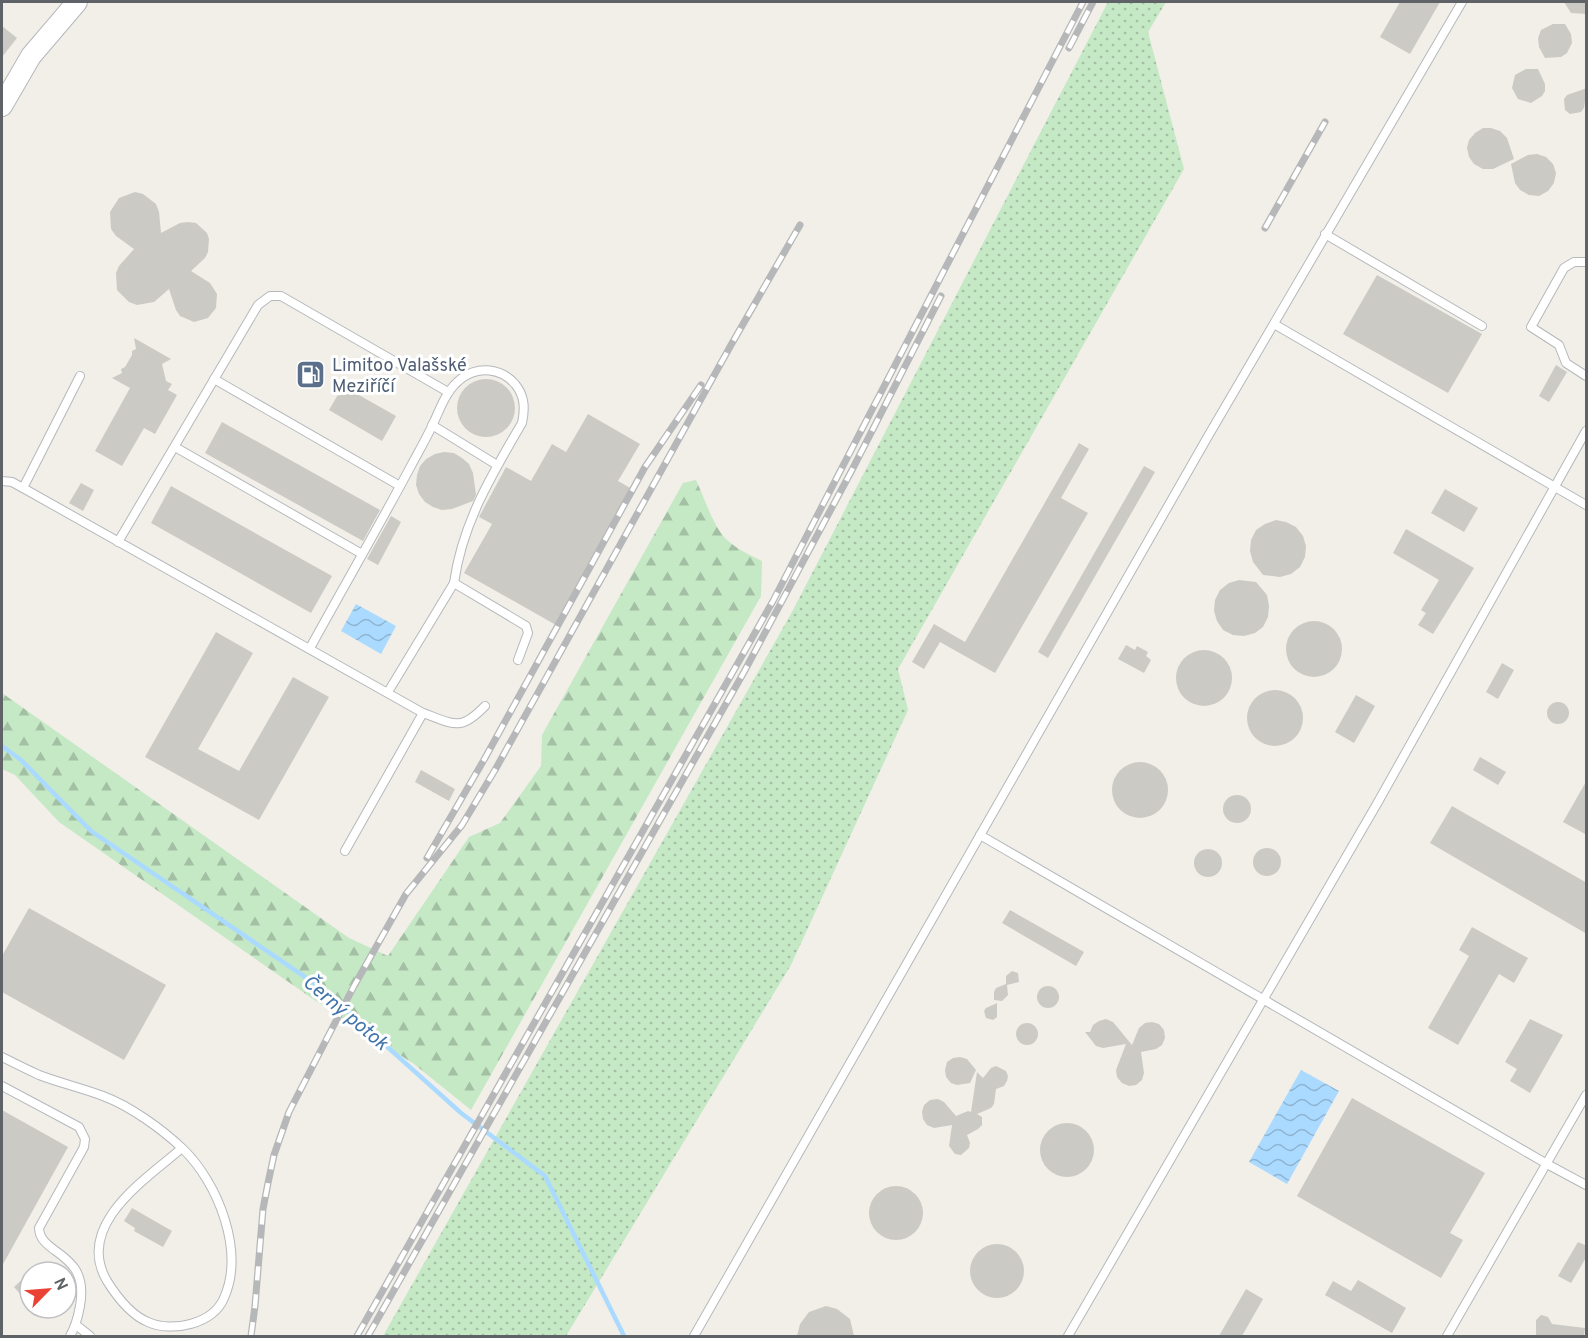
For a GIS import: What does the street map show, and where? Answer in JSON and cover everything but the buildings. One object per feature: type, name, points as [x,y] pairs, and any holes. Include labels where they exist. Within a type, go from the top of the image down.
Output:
[{"type":"street","points":[[2,106],[31,56],[77,2]]},
{"type":"lane","points":[[694,1336],[1325,234],[1462,2]]},
{"type":"lane","points":[[1325,234],[1482,326]]},
{"type":"lane","points":[[1587,262],[1574,262],[1564,268],[1531,327],[1559,345],[1566,363],[1587,376]]},
{"type":"lane","points":[[118,542],[258,305],[264,299],[276,295],[448,392]]},
{"type":"lane","points":[[1274,324],[1587,506]]},
{"type":"lane","points":[[310,648],[400,486],[448,392],[472,372],[485,370],[503,375],[518,387],[523,398],[522,423],[474,509],[457,558],[454,583],[388,692]]},
{"type":"lane","points":[[22,488],[80,376]]},
{"type":"lane","points":[[214,379],[400,486]]},
{"type":"lane","points":[[432,426],[497,465]]},
{"type":"lane","points":[[1068,1336],[1264,999],[1587,431]]},
{"type":"lane","points":[[175,447],[362,554]]},
{"type":"lane","points":[[2,481],[12,482],[423,713],[453,724],[460,724],[473,718],[485,706]]},
{"type":"lane","points":[[454,583],[526,626],[528,633],[518,660]]},
{"type":"lane","points":[[345,851],[423,713]]},
{"type":"lane","points":[[980,835],[1587,1185]]},
{"type":"lane","points":[[2,1057],[39,1075],[106,1097],[149,1122],[182,1148],[208,1182],[227,1224],[231,1246],[231,1271],[224,1299],[213,1312],[199,1321],[181,1326],[161,1326],[147,1322],[117,1296],[105,1278],[99,1258],[99,1238],[106,1222],[123,1199],[182,1148]]},
{"type":"lane","points":[[2,1086],[79,1127],[85,1139],[84,1147],[39,1228],[41,1237],[74,1267],[79,1275],[82,1293],[76,1325],[70,1336]]},
{"type":"lane","points":[[1448,1336],[1587,1095]]},
{"type":"lane","points":[[76,1325],[90,1336]]},
{"type":"green space","points":[[1108,2],[1166,2],[1148,32],[1184,169],[898,669],[908,710],[791,965],[566,1336],[383,1336],[792,612]]},
{"type":"green space","points":[[696,480],[721,533],[734,546],[762,561],[761,596],[471,1110],[414,1064],[313,999],[59,822],[15,775],[2,769],[2,693],[349,938],[388,956],[469,837],[500,823],[541,766],[542,735],[683,483]]},
{"type":"water","points":[[356,604],[396,626],[381,654],[341,631]]},
{"type":"water","points":[[1301,1070],[1339,1091],[1287,1184],[1249,1162]]},
{"type":"waterway","name":"Černý potok","points":[[2,746],[21,760],[91,831],[324,990],[461,1113],[545,1176],[624,1336]]},
{"type":"railway","points":[[357,1336],[773,601],[1083,2]]},
{"type":"railway","points":[[1069,48],[1093,2]]},
{"type":"railway","points":[[1265,228],[1325,122]]},
{"type":"railway","points":[[251,1336],[263,1209],[274,1155],[289,1112],[354,986],[406,894],[462,825],[495,770],[800,225]]},
{"type":"railway","points":[[368,1336],[744,672],[852,470],[941,296]]},
{"type":"railway","points":[[427,858],[485,758],[645,467],[701,385]]},
{"type":"place","name":"Limitoo Valašské Meziříčí","points":[[311,375]]}]
